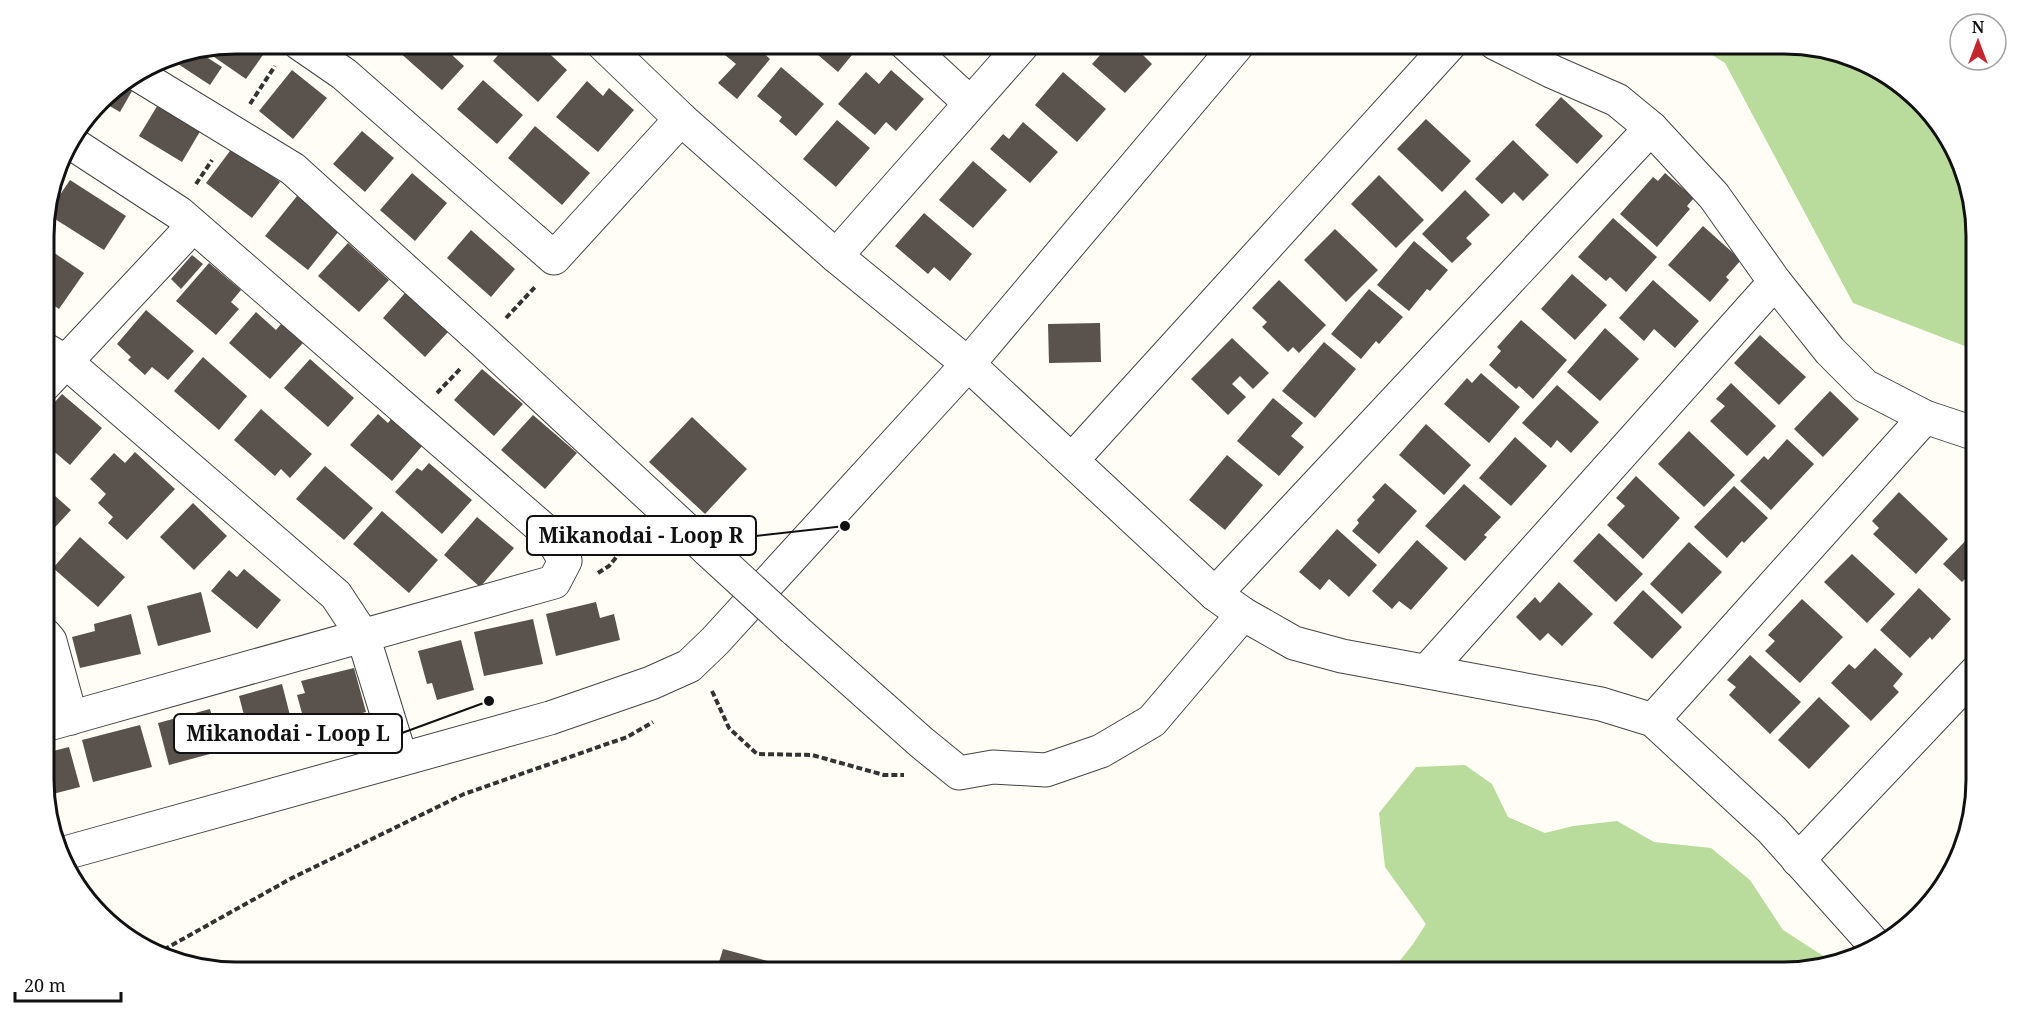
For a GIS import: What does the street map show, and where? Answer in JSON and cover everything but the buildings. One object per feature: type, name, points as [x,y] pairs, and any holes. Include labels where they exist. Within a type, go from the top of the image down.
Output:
[{"type":"street","points":[[313,54],[344,74],[554,258],[681,119]]},
{"type":"street","points":[[613,54],[681,119],[836,255],[968,364],[1215,594],[1243,614],[1294,643],[1342,656],[1601,704],[1653,720],[1763,822],[1870,940]]},
{"type":"street","points":[[916,54],[970,103]]},
{"type":"street","points":[[836,255],[1015,54]]},
{"type":"street","points":[[69,852],[550,717],[651,682],[689,666],[716,640],[968,364],[1231,54]]},
{"type":"street","points":[[1072,460],[1442,54]]},
{"type":"street","points":[[1517,54],[1617,100],[1651,128],[1714,196],[1775,282],[1830,351],[1865,386],[1925,417],[1966,431]]},
{"type":"street","points":[[145,79],[293,169],[794,629],[959,773],[993,767],[1046,770],[1101,751],[1152,721],[1243,614]]},
{"type":"street","points":[[1215,594],[1651,128]]},
{"type":"street","points":[[54,680],[58,721],[555,582],[565,561],[550,535],[179,213],[78,146]]},
{"type":"street","points":[[54,362],[193,226]]},
{"type":"street","points":[[1427,671],[1775,282]]},
{"type":"street","points":[[54,367],[336,596],[363,636],[401,759]]},
{"type":"street","points":[[1653,720],[1925,417]]},
{"type":"street","points":[[1798,860],[1966,683]]},
{"type":"path","points":[[689,666],[710,686],[729,728],[757,754],[812,755],[884,775],[906,775]]},
{"type":"path","points":[[167,948],[292,878],[464,794],[627,737],[658,719]]},
{"type":"green space","points":[[1711,54],[1784,54],[1831,60],[1875,78],[1913,107],[1942,145],[1960,189],[1966,236],[1966,347],[1853,303],[1725,63]]},
{"type":"green space","points":[[1465,765],[1492,784],[1508,817],[1545,833],[1573,826],[1617,821],[1654,842],[1711,848],[1750,880],[1783,930],[1825,957],[1796,962],[1399,962],[1426,924],[1385,867],[1379,813],[1416,767]]},
{"type":"place","name":"Mikanodai - Loop R","points":[[845,526]]},
{"type":"place","name":"Mikanodai - Loop L","points":[[489,701]]}]
